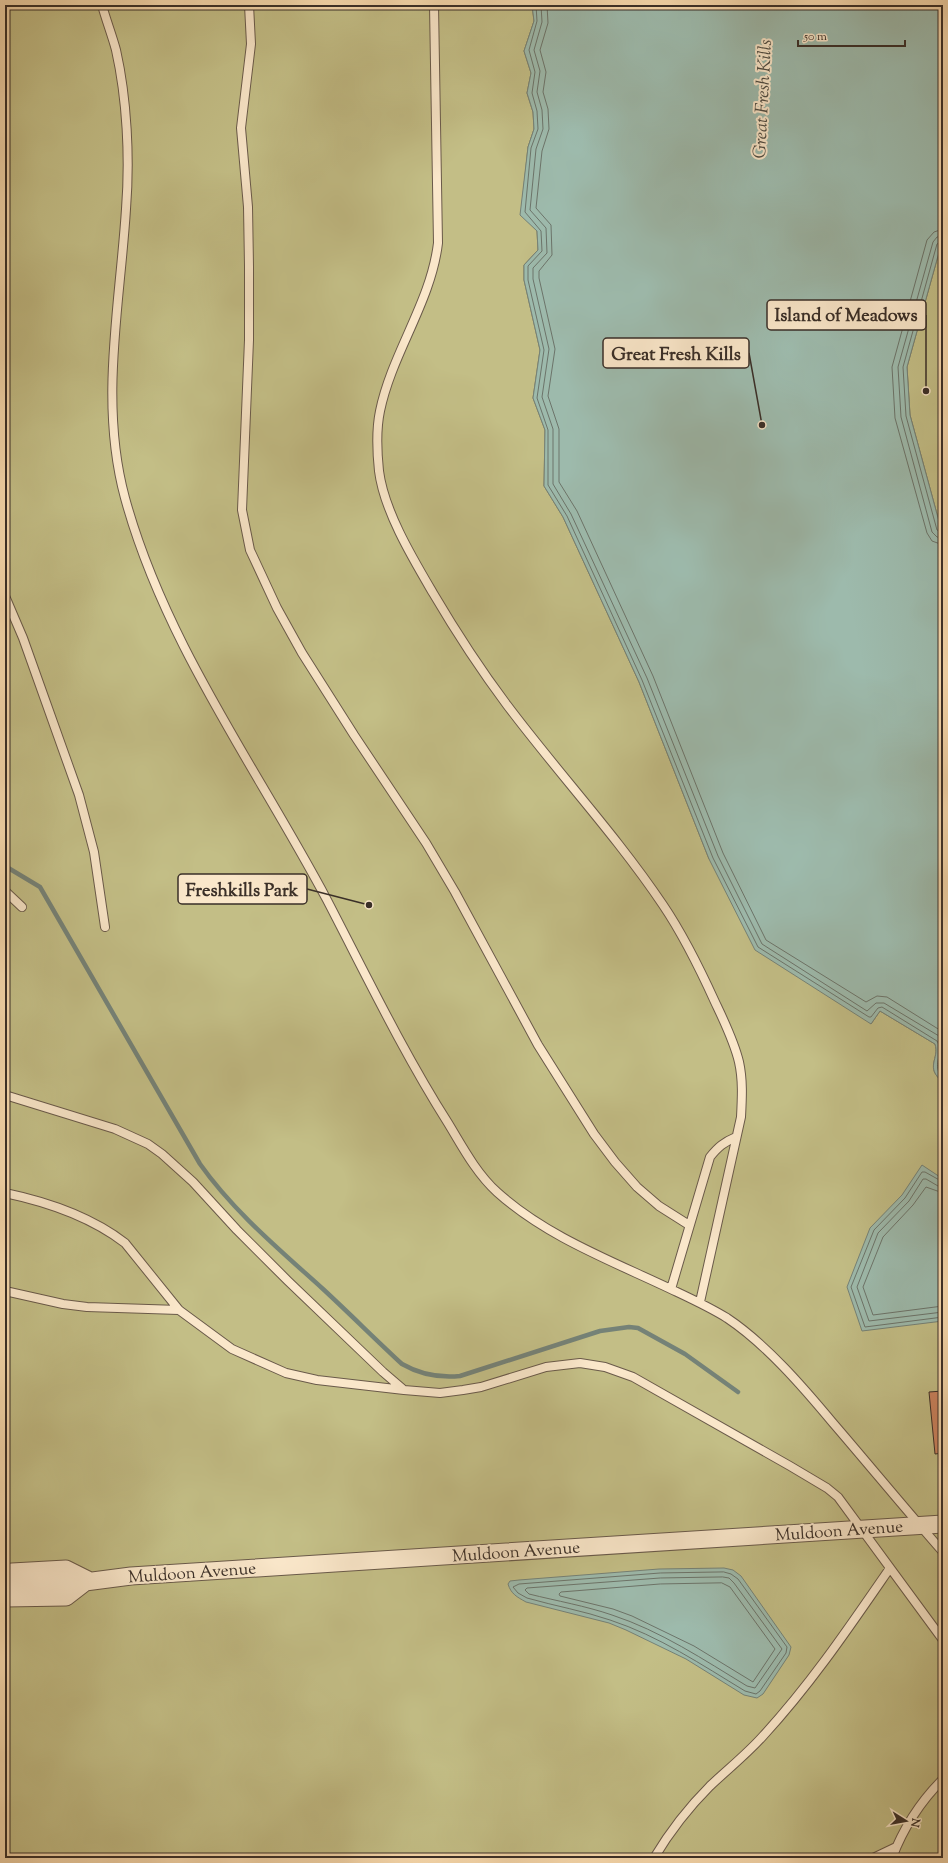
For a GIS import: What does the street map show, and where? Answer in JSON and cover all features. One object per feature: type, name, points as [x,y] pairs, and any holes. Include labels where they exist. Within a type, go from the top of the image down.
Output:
[{"type":"street","name":"Muldoon Avenue","points":[[5,1585],[62,1585],[88,1580],[155,1574],[943,1524]]},
{"type":"street","points":[[5,1576],[12,1572],[66,1569],[88,1580],[66,1597],[5,1598]]},
{"type":"lane","points":[[102,5],[116,48],[128,165],[126,210],[116,313],[112,376],[114,440],[124,492],[139,546],[169,617],[216,706],[308,865],[417,1071],[473,1163],[492,1188],[515,1207],[546,1228],[580,1246],[700,1302],[728,1318],[797,1381],[943,1552]]},
{"type":"lane","points":[[248,5],[251,44],[241,128],[248,207],[249,266],[249,340],[242,510],[250,550],[276,608],[354,736],[426,843],[455,892],[538,1045],[594,1134],[615,1162],[637,1187],[659,1206],[689,1225]]},
{"type":"lane","points":[[434,5],[438,243],[436,264],[388,382],[380,413],[377,443],[379,473],[388,506],[419,569],[463,644],[508,706],[664,906],[699,966],[731,1038],[738,1061],[742,1087],[741,1116],[700,1302]]},
{"type":"lane","points":[[5,596],[23,638],[79,795],[94,852],[105,927]]},
{"type":"lane","points":[[5,891],[22,907]]},
{"type":"lane","points":[[5,1094],[115,1129],[148,1144],[162,1154],[193,1182],[288,1281],[383,1372],[404,1390]]},
{"type":"lane","points":[[671,1289],[710,1157],[724,1142],[736,1137]]},
{"type":"lane","points":[[5,1193],[62,1208],[101,1226],[126,1243],[179,1310],[208,1333],[232,1349],[286,1373],[317,1380],[440,1393],[481,1387],[540,1368],[565,1364],[580,1363],[605,1367],[633,1377],[790,1466],[838,1497],[943,1640]]},
{"type":"lane","points":[[5,1291],[63,1304],[87,1307],[179,1310]]},
{"type":"lane","points":[[654,1858],[695,1803],[710,1786],[752,1748],[797,1698],[858,1616],[890,1568]]},
{"type":"lane","points":[[892,1858],[896,1847],[914,1815],[943,1779]]},
{"type":"lane","points":[[873,1858],[896,1847]]},
{"type":"shaded area","points":[[5,5],[532,5],[534,21],[524,51],[531,73],[527,93],[533,112],[534,129],[528,147],[521,214],[537,231],[538,250],[524,265],[524,280],[540,350],[533,398],[545,430],[544,486],[563,517],[639,682],[709,859],[871,1024],[880,1011],[935,1044],[936,1054],[933,1067],[934,1072],[943,1082],[943,1858],[5,1858]]},
{"type":"shaded area","points":[[943,238],[943,536],[910,415],[907,367]]},
{"type":"water","points":[[532,5],[943,5],[943,238],[907,367],[910,415],[943,536],[943,1082],[934,1072],[933,1067],[936,1054],[935,1044],[880,1011],[871,1024],[755,950],[709,859],[639,682],[563,517],[544,486],[545,430],[533,398],[540,350],[524,280],[524,265],[538,250],[537,231],[520,215],[528,147],[534,129],[533,112],[527,93],[531,73],[524,51],[534,21]]},
{"type":"water","points":[[922,1165],[943,1179],[943,1321],[862,1331],[847,1287],[870,1228],[902,1195]]},
{"type":"water","points":[[724,1568],[733,1570],[741,1576],[791,1647],[789,1655],[763,1694],[757,1698],[744,1695],[686,1659],[626,1630],[609,1623],[526,1602],[513,1593],[508,1584],[510,1581],[519,1580],[659,1569]]},
{"type":"building","points":[[943,1391],[943,1453],[935,1454],[929,1392]]},
{"type":"waterway","points":[[5,866],[40,887],[200,1164],[213,1182],[258,1230],[402,1364],[416,1371],[430,1375],[445,1377],[460,1376],[600,1331],[629,1327],[638,1328],[685,1354],[738,1392]]},
{"type":"place","name":"Island of Meadows","points":[[926,391]]},
{"type":"place","name":"Great Fresh Kills","points":[[762,425]]},
{"type":"place","name":"Freshkills Park","points":[[369,905]]}]
